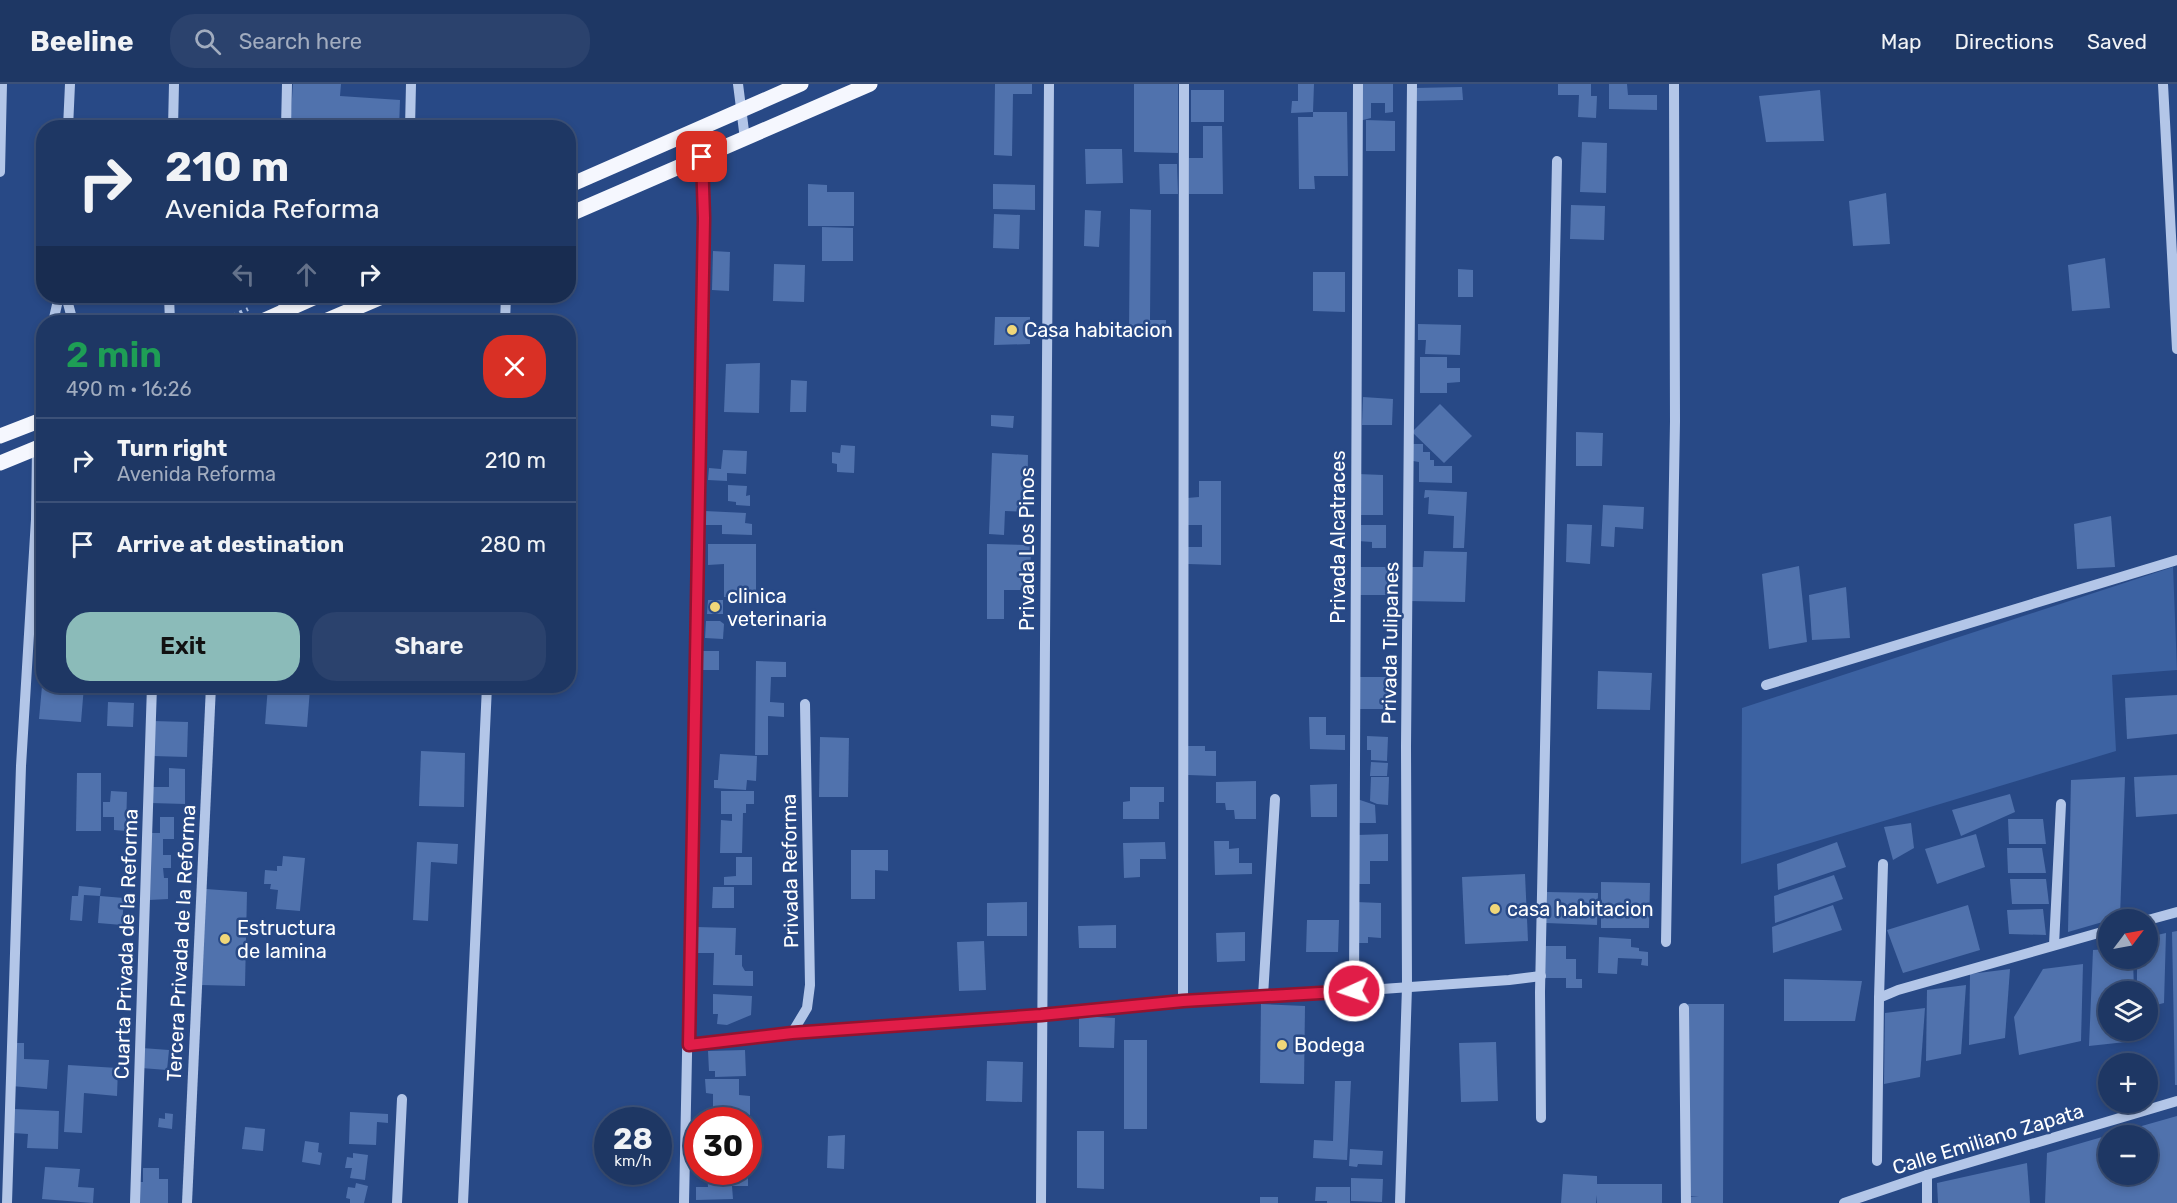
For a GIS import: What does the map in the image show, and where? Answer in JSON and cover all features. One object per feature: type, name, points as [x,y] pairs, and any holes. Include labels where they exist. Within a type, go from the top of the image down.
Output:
[{"type":"main road","points":[[576,183],[801,84]]},
{"type":"main road","points":[[576,212],[870,84]]},
{"type":"main road","points":[[289,315],[307,303]]},
{"type":"main road","points":[[339,315],[368,303]]},
{"type":"main road","points":[[0,436],[36,422]]},
{"type":"main road","points":[[0,463],[36,448]]},
{"type":"street","points":[[0,172],[2,84]]},
{"type":"street","points":[[68,120],[70,84]]},
{"type":"street","points":[[173,120],[174,84]]},
{"type":"street","points":[[285,120],[287,84]]},
{"type":"street","points":[[410,120],[411,84]]},
{"type":"street","points":[[738,84],[744,139]]},
{"type":"street","name":"Privada Los Pinos","points":[[1041,1203],[1049,84]]},
{"type":"street","points":[[1183,1001],[1184,84]]},
{"type":"street","name":"Privada Alcatraces","points":[[1354,991],[1358,84]]},
{"type":"street","name":"Privada Tulipanes","points":[[1400,1203],[1407,987],[1406,747],[1412,84]]},
{"type":"street","points":[[1666,942],[1675,422],[1674,84]]},
{"type":"street","points":[[2163,84],[2177,349]]},
{"type":"street","points":[[684,1203],[704,230],[702,157],[698,130]]},
{"type":"street","points":[[1541,1118],[1541,976],[1557,161]]},
{"type":"street","points":[[7,1203],[21,766],[36,519]]},
{"type":"street","points":[[1766,685],[2177,560]]},
{"type":"street","name":"Cuarta Privada de la Reforma","points":[[135,1203],[152,693]]},
{"type":"street","name":"Tercera Privada de la Reforma","points":[[187,1203],[211,693]]},
{"type":"street","points":[[463,1203],[488,693]]},
{"type":"street","name":"Privada Reforma","points":[[792,1033],[807,1008],[810,985],[805,704]]},
{"type":"street","points":[[1263,996],[1275,799]]},
{"type":"street","points":[[2054,945],[2061,804]]},
{"type":"street","points":[[1877,1161],[1883,864]]},
{"type":"street","points":[[2158,917],[2177,912]]},
{"type":"street","points":[[1879,998],[1898,990],[2098,933]]},
{"type":"street","points":[[689,1045],[792,1033],[1041,1015],[1183,1001],[1354,991],[1541,976]]},
{"type":"street","points":[[1684,1008],[1686,1203]]},
{"type":"street","points":[[397,1203],[402,1099]]},
{"type":"street","name":"Calle Emiliano Zapata","points":[[1844,1203],[1927,1175],[2177,1101]]},
{"type":"street","points":[[1927,1175],[1927,1203]]},
{"type":"shaded area","points":[[2173,567],[2177,670],[2112,675],[2116,751],[1741,864],[1742,708]]},
{"type":"building","points":[[293,84],[341,84],[340,96],[400,100],[399,120],[291,120]]},
{"type":"building","points":[[995,84],[1032,84],[1032,94],[1013,94],[1012,156],[994,155]]},
{"type":"building","points":[[1134,84],[1178,84],[1178,153],[1134,152]]},
{"type":"building","points":[[1298,84],[1314,84],[1313,112],[1291,113],[1292,101],[1298,101]]},
{"type":"building","points":[[1359,84],[1393,84],[1393,112],[1385,113],[1385,103],[1371,103],[1371,118],[1359,121]]},
{"type":"building","points":[[1558,84],[1591,84],[1591,96],[1597,96],[1596,118],[1578,117],[1579,95],[1558,95]]},
{"type":"building","points":[[1609,84],[1627,84],[1628,95],[1657,95],[1657,110],[1609,109]]},
{"type":"building","points":[[1462,87],[1463,100],[1416,101],[1415,88]]},
{"type":"building","points":[[1191,90],[1224,90],[1224,122],[1191,122]]},
{"type":"building","points":[[1820,90],[1824,141],[1766,142],[1759,96]]},
{"type":"building","points":[[1313,112],[1347,112],[1348,176],[1314,176],[1315,189],[1299,189],[1298,117],[1313,117]]},
{"type":"building","points":[[1366,120],[1395,121],[1395,151],[1366,151]]},
{"type":"building","points":[[1203,126],[1222,126],[1223,194],[1189,194],[1189,158],[1203,158]]},
{"type":"building","points":[[1582,142],[1607,143],[1606,193],[1580,192]]},
{"type":"building","points":[[1085,149],[1122,149],[1123,183],[1086,184]]},
{"type":"building","points":[[1159,164],[1177,164],[1178,194],[1160,194]]},
{"type":"building","points":[[808,184],[827,185],[827,192],[854,192],[854,226],[808,226]]},
{"type":"building","points":[[993,184],[1035,185],[1035,210],[993,209]]},
{"type":"building","points":[[1886,193],[1890,244],[1853,246],[1849,201]]},
{"type":"building","points":[[1571,205],[1605,206],[1604,240],[1570,239]]},
{"type":"building","name":"casa habitacion","points":[[1130,209],[1151,210],[1150,320],[1166,320],[1166,336],[1129,335]]},
{"type":"building","points":[[1085,210],[1101,211],[1099,247],[1084,246]]},
{"type":"building","points":[[994,214],[1020,215],[1019,249],[993,248]]},
{"type":"building","points":[[822,227],[853,228],[853,261],[822,261]]},
{"type":"building","points":[[713,251],[730,252],[729,291],[712,290]]},
{"type":"building","points":[[2105,258],[2110,308],[2072,311],[2068,265]]},
{"type":"building","points":[[774,264],[805,265],[804,302],[773,301]]},
{"type":"building","points":[[1458,269],[1473,270],[1473,297],[1458,297]]},
{"type":"building","points":[[1313,272],[1345,272],[1345,312],[1313,311]]},
{"type":"building","name":"Casa habitacion","points":[[995,317],[1030,317],[1030,344],[994,345]]},
{"type":"building","points":[[1418,324],[1461,325],[1460,355],[1425,354],[1426,340],[1418,340]]},
{"type":"building","points":[[1420,357],[1447,357],[1447,368],[1460,368],[1460,382],[1447,383],[1447,393],[1420,393]]},
{"type":"building","points":[[760,363],[759,413],[724,412],[726,364]]},
{"type":"building","points":[[791,380],[807,381],[806,412],[790,412]]},
{"type":"building","points":[[1363,397],[1393,399],[1392,425],[1362,425]]},
{"type":"building","points":[[1440,404],[1472,436],[1444,463],[1412,432]]},
{"type":"building","points":[[991,415],[1014,416],[1013,428],[991,426]]},
{"type":"building","points":[[1576,432],[1603,433],[1602,466],[1576,466]]},
{"type":"building","points":[[1413,444],[1423,444],[1423,452],[1430,452],[1430,460],[1434,460],[1434,466],[1452,466],[1452,483],[1419,482],[1419,462],[1413,461]]},
{"type":"building","points":[[841,445],[855,446],[854,473],[837,472],[837,464],[832,463],[832,452],[840,453]]},
{"type":"building","points":[[723,450],[747,451],[746,474],[727,473],[727,481],[708,480],[709,468],[721,469]]},
{"type":"building","points":[[992,453],[1028,455],[1027,512],[1005,511],[1004,535],[989,534]]},
{"type":"building","points":[[1358,474],[1383,475],[1383,515],[1358,515]]},
{"type":"building","points":[[1199,481],[1221,481],[1221,565],[1188,564],[1188,547],[1202,547],[1202,525],[1188,525],[1187,498],[1199,497]]},
{"type":"building","points":[[728,485],[747,486],[746,496],[750,495],[750,506],[736,505],[736,502],[728,501]]},
{"type":"building","points":[[1425,490],[1467,492],[1464,548],[1453,548],[1454,516],[1428,514],[1429,497],[1424,498]]},
{"type":"building","points":[[1603,505],[1644,507],[1643,529],[1615,527],[1614,547],[1601,546]]},
{"type":"building","points":[[705,511],[746,513],[745,523],[752,524],[752,535],[722,534],[722,525],[705,525]]},
{"type":"building","points":[[2111,516],[2115,567],[2077,569],[2074,524]]},
{"type":"building","points":[[1567,524],[1592,525],[1590,564],[1566,562]]},
{"type":"building","points":[[1358,525],[1386,525],[1386,548],[1372,548],[1372,542],[1358,541]]},
{"type":"building","points":[[708,544],[756,544],[756,597],[724,597],[724,564],[708,565]]},
{"type":"building","points":[[987,544],[1031,545],[1030,590],[1004,590],[1004,619],[987,619]]},
{"type":"building","points":[[1424,551],[1467,552],[1465,602],[1408,601],[1409,567],[1423,567]]},
{"type":"building","points":[[1799,566],[1807,642],[1769,649],[1762,574]]},
{"type":"building","points":[[1358,567],[1388,567],[1388,595],[1358,595]]},
{"type":"building","points":[[1846,587],[1850,638],[1812,640],[1809,595]]},
{"type":"building","name":"clinica veterinaria","points":[[708,600],[723,600],[723,614],[707,614]]},
{"type":"building","points":[[706,621],[720,621],[724,624],[723,639],[705,638]]},
{"type":"building","points":[[703,651],[719,651],[719,670],[703,670]]},
{"type":"building","points":[[756,661],[786,662],[786,677],[771,677],[770,702],[784,703],[784,717],[768,716],[768,755],[755,755]]},
{"type":"building","points":[[1598,671],[1652,673],[1650,710],[1597,709]]},
{"type":"building","points":[[1358,677],[1389,677],[1389,709],[1358,709]]},
{"type":"building","points":[[41,693],[83,693],[81,722],[39,719]]},
{"type":"building","points":[[267,693],[310,693],[307,727],[265,724]]},
{"type":"building","points":[[2177,695],[2177,734],[2127,739],[2125,698]]},
{"type":"building","points":[[108,702],[134,703],[133,727],[107,726]]},
{"type":"building","points":[[1309,717],[1326,717],[1326,735],[1345,735],[1345,750],[1310,749]]},
{"type":"building","points":[[153,721],[188,722],[187,757],[153,756]]},
{"type":"building","points":[[1367,736],[1388,737],[1387,761],[1371,760],[1371,750],[1367,750]]},
{"type":"building","points":[[820,737],[849,738],[848,797],[819,797]]},
{"type":"building","points":[[1188,746],[1205,746],[1205,751],[1216,751],[1216,776],[1188,775]]},
{"type":"building","points":[[421,751],[465,753],[464,807],[419,806]]},
{"type":"building","points":[[720,754],[757,756],[756,781],[747,780],[746,790],[714,788],[714,780],[718,780]]},
{"type":"building","points":[[1371,762],[1388,763],[1387,776],[1370,776]]},
{"type":"building","points":[[169,768],[185,769],[185,804],[151,803],[151,787],[169,787]]},
{"type":"building","points":[[77,773],[101,773],[101,831],[76,831]]},
{"type":"building","points":[[2177,775],[2177,814],[2136,817],[2134,777]]},
{"type":"building","points":[[1371,777],[1389,777],[1388,805],[1370,801]]},
{"type":"building","points":[[2125,777],[2120,909],[2098,909],[2098,923],[2068,932],[2071,780]]},
{"type":"building","points":[[1256,781],[1256,819],[1235,819],[1234,810],[1226,810],[1225,803],[1216,803],[1216,782]]},
{"type":"building","points":[[1337,784],[1337,817],[1311,817],[1310,785]]},
{"type":"building","points":[[1130,787],[1164,787],[1164,802],[1159,802],[1159,819],[1123,819],[1123,802],[1130,801]]},
{"type":"building","points":[[111,791],[127,792],[126,831],[114,830],[114,817],[103,817],[103,802],[110,802]]},
{"type":"building","points":[[721,791],[754,791],[754,804],[746,804],[746,813],[743,813],[742,853],[720,853],[721,820],[732,821],[732,814],[721,814]]},
{"type":"building","points":[[2010,794],[2015,812],[1961,836],[1952,810]]},
{"type":"building","points":[[1357,799],[1375,805],[1376,823],[1358,823]]},
{"type":"building","points":[[160,817],[174,817],[174,839],[163,839],[163,855],[171,855],[171,868],[163,868],[164,878],[168,878],[168,899],[149,900],[151,833],[160,833]]},
{"type":"building","points":[[2008,819],[2043,819],[2046,844],[2009,844]]},
{"type":"building","points":[[1911,823],[1914,848],[1893,860],[1884,827]]},
{"type":"building","points":[[1388,834],[1388,861],[1370,861],[1370,884],[1357,884],[1357,835]]},
{"type":"building","points":[[1976,834],[1985,867],[1937,884],[1925,849]]},
{"type":"building","points":[[1214,841],[1229,841],[1229,849],[1239,848],[1239,863],[1252,863],[1252,874],[1215,875]]},
{"type":"building","points":[[417,842],[458,844],[457,864],[431,862],[428,921],[413,920]]},
{"type":"building","points":[[1165,842],[1166,859],[1140,859],[1140,877],[1124,878],[1123,843]]},
{"type":"building","points":[[1837,842],[1846,867],[1778,890],[1777,864]]},
{"type":"building","points":[[2007,848],[2042,848],[2046,873],[2008,873]]},
{"type":"building","points":[[851,850],[888,850],[888,871],[875,870],[875,899],[851,899]]},
{"type":"building","points":[[283,856],[305,858],[300,911],[276,909],[278,890],[270,889],[271,884],[264,884],[265,870],[277,871],[277,866],[282,866]]},
{"type":"building","points":[[736,857],[752,857],[752,885],[724,885],[724,877],[736,876]]},
{"type":"building","name":"casa habitacion","points":[[1525,874],[1528,941],[1465,944],[1462,877]]},
{"type":"building","points":[[1834,875],[1843,899],[1775,923],[1774,896]]},
{"type":"building","points":[[2010,879],[2046,879],[2049,904],[2012,904]]},
{"type":"building","name":"casa habitacion","points":[[1601,882],[1650,883],[1649,928],[1601,928]]},
{"type":"building","points":[[79,886],[101,888],[100,896],[84,895],[82,921],[70,920],[72,896],[78,896]]},
{"type":"building","points":[[713,887],[734,887],[734,908],[712,908]]},
{"type":"building","name":"Estructura de lamina","points":[[206,889],[247,892],[245,986],[201,985]]},
{"type":"building","name":"casa habitacion","points":[[1547,892],[1598,893],[1597,925],[1546,923]]},
{"type":"building","points":[[100,896],[124,898],[122,925],[98,923]]},
{"type":"building","points":[[1027,902],[1027,936],[987,936],[987,903]]},
{"type":"building","points":[[1356,902],[1381,903],[1381,938],[1368,937],[1368,943],[1356,943]]},
{"type":"building","points":[[1833,905],[1842,930],[1773,953],[1772,927]]},
{"type":"building","points":[[1968,905],[1980,950],[1903,973],[1887,930]]},
{"type":"building","points":[[2043,909],[2046,935],[2009,934],[2007,910]]},
{"type":"building","points":[[1307,920],[1339,920],[1338,952],[1306,952]]},
{"type":"building","points":[[1116,925],[1116,948],[1079,948],[1078,926]]},
{"type":"building","points":[[696,927],[736,928],[735,955],[742,955],[742,966],[745,971],[753,971],[753,986],[713,985],[714,953],[695,953]]},
{"type":"building","points":[[2177,931],[2177,1085],[2175,1085],[2172,932]]},
{"type":"building","points":[[1245,932],[1245,961],[1217,962],[1216,933]]},
{"type":"building","points":[[2166,933],[2164,1003],[2158,1004],[2158,981],[2137,981],[2137,969],[2158,969],[2158,935]]},
{"type":"building","name":"casa habitacion","points":[[1599,937],[1631,939],[1631,947],[1648,952],[1648,966],[1641,965],[1642,959],[1618,958],[1617,974],[1598,973]]},
{"type":"building","points":[[984,941],[986,990],[959,991],[957,942]]},
{"type":"building","name":"casa habitacion","points":[[1544,946],[1566,946],[1566,959],[1576,959],[1576,979],[1582,979],[1582,988],[1566,988],[1566,978],[1544,978]]},
{"type":"building","points":[[2093,950],[2098,950],[2098,969],[2133,969],[2134,981],[2098,981],[2098,1041],[2135,1041],[2089,1046]]},
{"type":"building","points":[[2083,964],[2081,1041],[2019,1055],[2014,1017],[2043,969]]},
{"type":"building","points":[[2010,969],[2005,1038],[1969,1045],[1970,974]]},
{"type":"building","points":[[1784,979],[1862,981],[1855,1021],[1784,1021]]},
{"type":"building","points":[[1966,985],[1961,1054],[1926,1061],[1927,990]]},
{"type":"building","points":[[713,994],[752,996],[751,1015],[727,1025],[717,1024],[718,1014],[713,1014]]},
{"type":"building","name":"Bodega","points":[[1261,1004],[1305,1006],[1304,1084],[1260,1083]]},
{"type":"building","points":[[1688,1004],[1724,1004],[1723,1203],[1688,1203],[1688,1197],[1699,1196],[1688,1196]]},
{"type":"building","points":[[1925,1008],[1920,1077],[1884,1084],[1885,1013]]},
{"type":"building","points":[[1079,1016],[1115,1018],[1114,1048],[1079,1047]]},
{"type":"building","points":[[1124,1040],[1147,1040],[1147,1129],[1124,1129]]},
{"type":"building","points":[[1496,1042],[1498,1101],[1461,1102],[1459,1043]]},
{"type":"building","points":[[14,1043],[24,1043],[24,1059],[49,1060],[47,1089],[11,1086]]},
{"type":"building","points":[[142,1048],[169,1050],[167,1070],[141,1068]]},
{"type":"building","points":[[745,1050],[746,1076],[715,1077],[715,1071],[709,1071],[708,1051]]},
{"type":"building","points":[[987,1061],[1023,1062],[1022,1102],[986,1101]]},
{"type":"building","points":[[68,1065],[118,1068],[117,1096],[84,1093],[82,1133],[64,1132]]},
{"type":"building","points":[[705,1079],[739,1079],[739,1095],[750,1096],[750,1107],[713,1107],[713,1094],[706,1093]]},
{"type":"building","points":[[1335,1081],[1351,1081],[1347,1160],[1313,1158],[1314,1140],[1333,1141]]},
{"type":"building","points":[[14,1109],[59,1111],[58,1149],[27,1148],[28,1134],[13,1133]]},
{"type":"building","points":[[350,1112],[388,1114],[388,1123],[377,1122],[376,1145],[349,1144]]},
{"type":"building","points":[[165,1113],[173,1114],[172,1129],[158,1127],[159,1118],[165,1119]]},
{"type":"building","points":[[2177,1116],[2177,1203],[2045,1203],[2047,1153],[2098,1138],[2098,1185],[2158,1185],[2158,1125],[2145,1125]]},
{"type":"building","points":[[245,1127],[265,1129],[263,1151],[242,1149]]},
{"type":"building","points":[[1077,1131],[1104,1131],[1104,1189],[1077,1188]]},
{"type":"building","points":[[845,1135],[844,1169],[827,1168],[828,1136]]},
{"type":"building","points":[[305,1141],[319,1143],[318,1152],[322,1153],[320,1165],[302,1162]]},
{"type":"building","points":[[1350,1149],[1383,1151],[1382,1165],[1349,1166]]},
{"type":"building","points":[[353,1153],[368,1155],[365,1180],[350,1178],[352,1168],[345,1168],[347,1157],[353,1158]]},
{"type":"building","points":[[2027,1163],[2030,1203],[1938,1203],[1937,1183]]},
{"type":"building","points":[[45,1167],[80,1169],[78,1187],[94,1188],[93,1203],[42,1199]]},
{"type":"building","points":[[143,1168],[159,1168],[159,1179],[168,1179],[168,1203],[137,1203],[137,1182],[143,1182]]},
{"type":"building","points":[[1563,1174],[1597,1176],[1597,1184],[1662,1184],[1662,1203],[1597,1203],[1596,1195],[1596,1203],[1561,1203]]},
{"type":"building","points":[[1351,1178],[1383,1179],[1382,1202],[1351,1201]]},
{"type":"building","points":[[356,1183],[368,1186],[364,1203],[350,1203],[350,1199],[346,1198],[348,1187],[355,1188]]},
{"type":"building","points":[[708,1185],[748,1185],[732,1186],[733,1199],[696,1200],[696,1187],[708,1187]]},
{"type":"building","points":[[1316,1187],[1350,1187],[1350,1203],[1315,1201]]},
{"type":"building","points":[[1260,1197],[1278,1197],[1278,1203],[1260,1203]]},
{"type":"place","name":"Casa habitacion","points":[[1012,330]]},
{"type":"place","name":"clinica veterinaria","points":[[715,607]]},
{"type":"place","name":"casa habitacion","points":[[1495,909]]},
{"type":"place","name":"Estructura de lamina","points":[[225,939]]},
{"type":"place","name":"Bodega","points":[[1282,1045]]},
{"type":"route","points":[[702,157],[704,218],[689,1045],[792,1033],[1041,1015],[1183,1001],[1354,991]]}]
